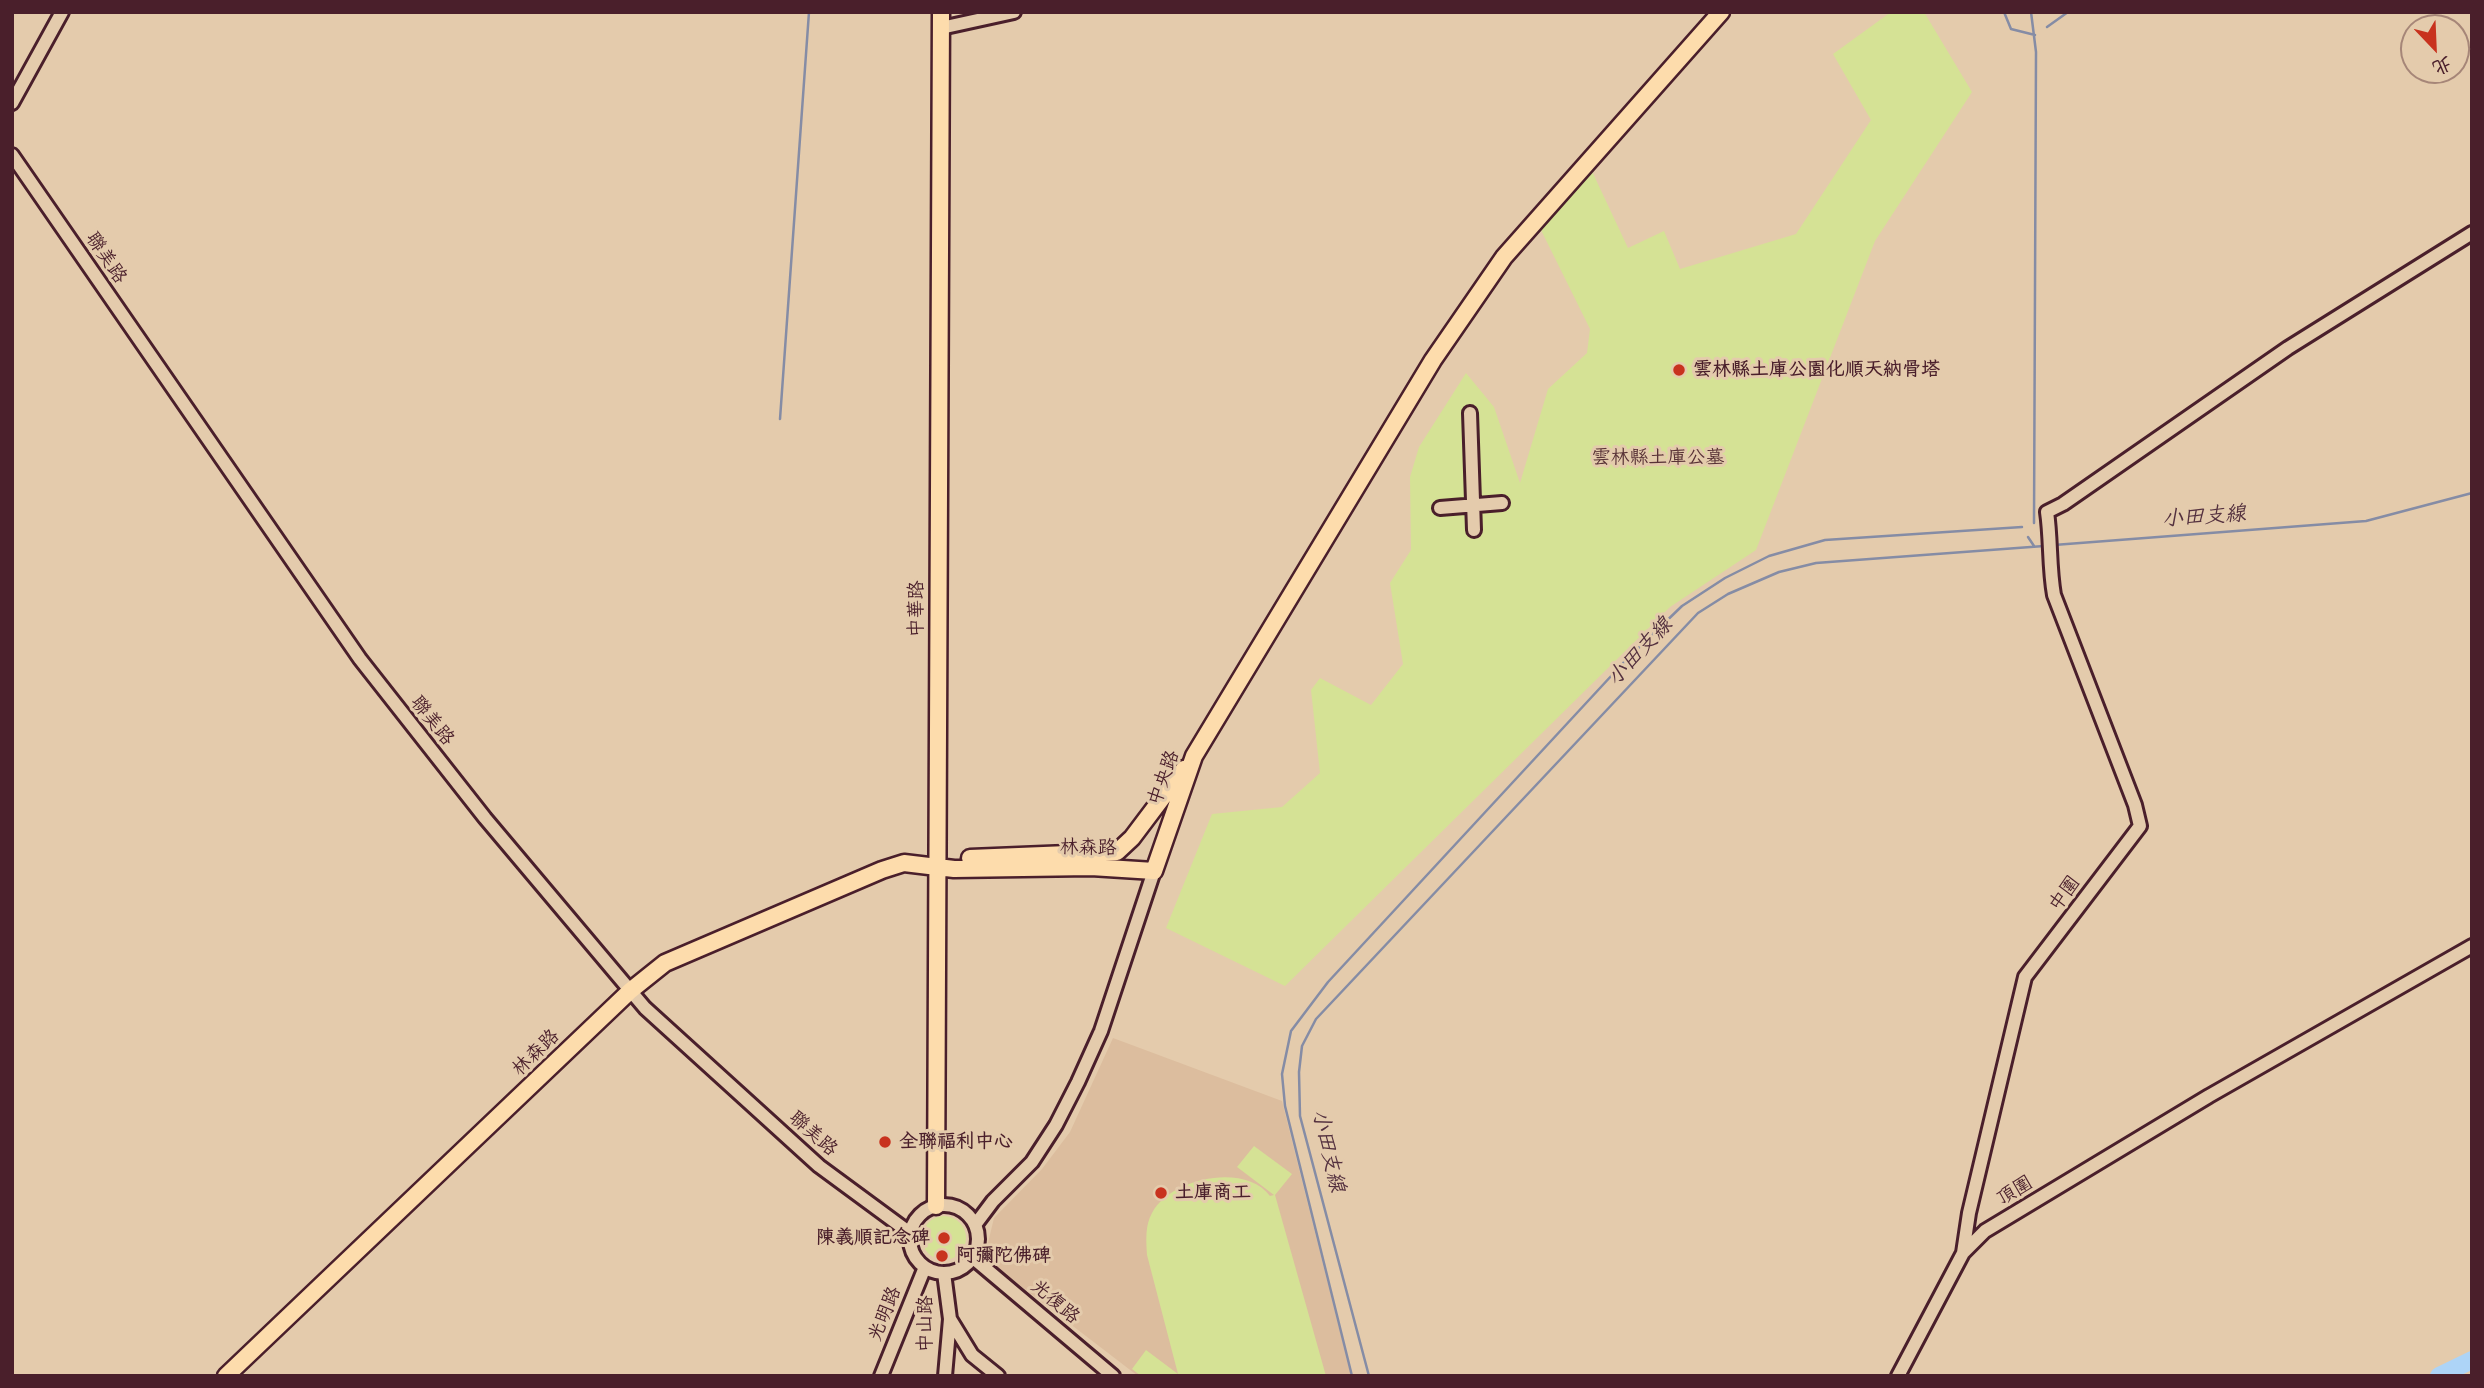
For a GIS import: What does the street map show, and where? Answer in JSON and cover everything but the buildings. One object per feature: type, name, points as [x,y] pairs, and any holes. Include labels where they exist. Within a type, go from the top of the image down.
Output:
[{"type":"main road","name":"中央路","points":[[1154,871],[1194,756],[1433,360],[1504,257],[1721,12]]},
{"type":"main road","name":"中華路","points":[[936,1206],[941,20]]},
{"type":"main road","name":"林森路","points":[[937,865],[954,858],[1117,852],[1132,838],[1194,756]]},
{"type":"main road","name":"林森路","points":[[226,1376],[630,990],[666,963],[904,863],[954,869],[1091,867],[1154,871]]},
{"type":"street","points":[[12,103],[61,12]]},
{"type":"street","points":[[941,20],[1014,12]]},
{"type":"street","name":"聯美路","points":[[12,155],[381,688],[485,818],[645,1008],[819,1166],[910,1233]]},
{"type":"street","name":"中圍","points":[[1963,1253],[1969,1213],[2025,977],[2140,826],[2135,805],[2053,595],[2049,570],[2050,528],[2047,512],[2063,504],[2288,348],[2472,233]]},
{"type":"street","points":[[1470,413],[1475,530]]},
{"type":"street","points":[[1440,508],[1502,503]]},
{"type":"street","name":"中央路","points":[[975,1225],[993,1201],[1032,1162],[1056,1125],[1078,1082],[1101,1031],[1154,871]]},
{"type":"street","name":"頂圍","points":[[1898,1376],[1963,1253],[1985,1231],[2210,1096],[2472,946]]},
{"type":"street","points":[[936,1206],[959,1208],[975,1225],[977,1247],[964,1265],[944,1273],[925,1267],[912,1252],[910,1233],[919,1215],[936,1206]]},
{"type":"street","name":"光復路","points":[[972,1257],[1110,1375]]},
{"type":"street","name":"光明路","points":[[881,1376],[925,1267]]},
{"type":"street","name":"中山路","points":[[944,1273],[950,1319],[945,1376]]},
{"type":"street","points":[[950,1319],[972,1355],[998,1376]]},
{"type":"shaded area","name":"土庫商工","points":[[1113,1038],[1282,1101],[1351,1376],[1138,1376],[996,1267],[988,1243],[994,1218],[1042,1169],[1070,1132]]},
{"type":"green space","name":"雲林縣土庫公墓","points":[[1891,12],[1924,12],[1972,92],[1875,241],[1756,550],[1670,607],[1285,986],[1166,928],[1212,814],[1282,807],[1320,773],[1311,690],[1320,678],[1371,705],[1403,664],[1390,583],[1411,550],[1410,477],[1419,447],[1466,373],[1494,407],[1520,483],[1548,389],[1587,353],[1590,329],[1539,226],[1590,167],[1628,248],[1664,231],[1680,269],[1796,234],[1871,120],[1833,54]]},
{"type":"green space","points":[[1254,1146],[1292,1174],[1275,1195],[1326,1376],[1141,1376],[1132,1369],[1146,1350],[1178,1374],[1147,1255],[1147,1228],[1152,1213],[1161,1201],[1175,1191],[1208,1179],[1244,1179],[1270,1196],[1274,1195],[1237,1167]]},
{"type":"green space","points":[[944,1216],[960,1222],[966,1238],[960,1254],[944,1260],[928,1254],[922,1238],[928,1222]]},
{"type":"waterway","points":[[780,419],[809,12]]},
{"type":"waterway","points":[[2004,12],[2011,29],[2035,35]]},
{"type":"waterway","points":[[2031,12],[2036,52],[2034,523]]},
{"type":"waterway","points":[[2047,27],[2068,12]]},
{"type":"waterway","name":"小田支線","points":[[2054,545],[2366,521],[2472,493]]},
{"type":"waterway","points":[[1352,1376],[1285,1106],[1282,1074],[1291,1031],[1328,982],[1625,661],[1682,606],[1725,578],[1769,556],[1825,540],[2022,527]]},
{"type":"waterway","points":[[2028,537],[2034,546]]},
{"type":"waterway","name":"小田支線","points":[[1369,1376],[1300,1116],[1299,1072],[1302,1046],[1316,1019],[1698,613],[1728,594],[1779,572],[1816,563],[2044,546]]},
{"type":"waterway","points":[[2439,1376],[2472,1360]]},
{"type":"place","name":"雲林縣土庫公園化順天納骨塔","points":[[1679,370]]},
{"type":"place","name":"全聯福利中心","points":[[885,1142]]},
{"type":"place","name":"土庫商工","points":[[1161,1193]]},
{"type":"place","name":"陳義順記念碑","points":[[944,1238]]},
{"type":"place","name":"阿彌陀佛碑","points":[[942,1256]]}]
